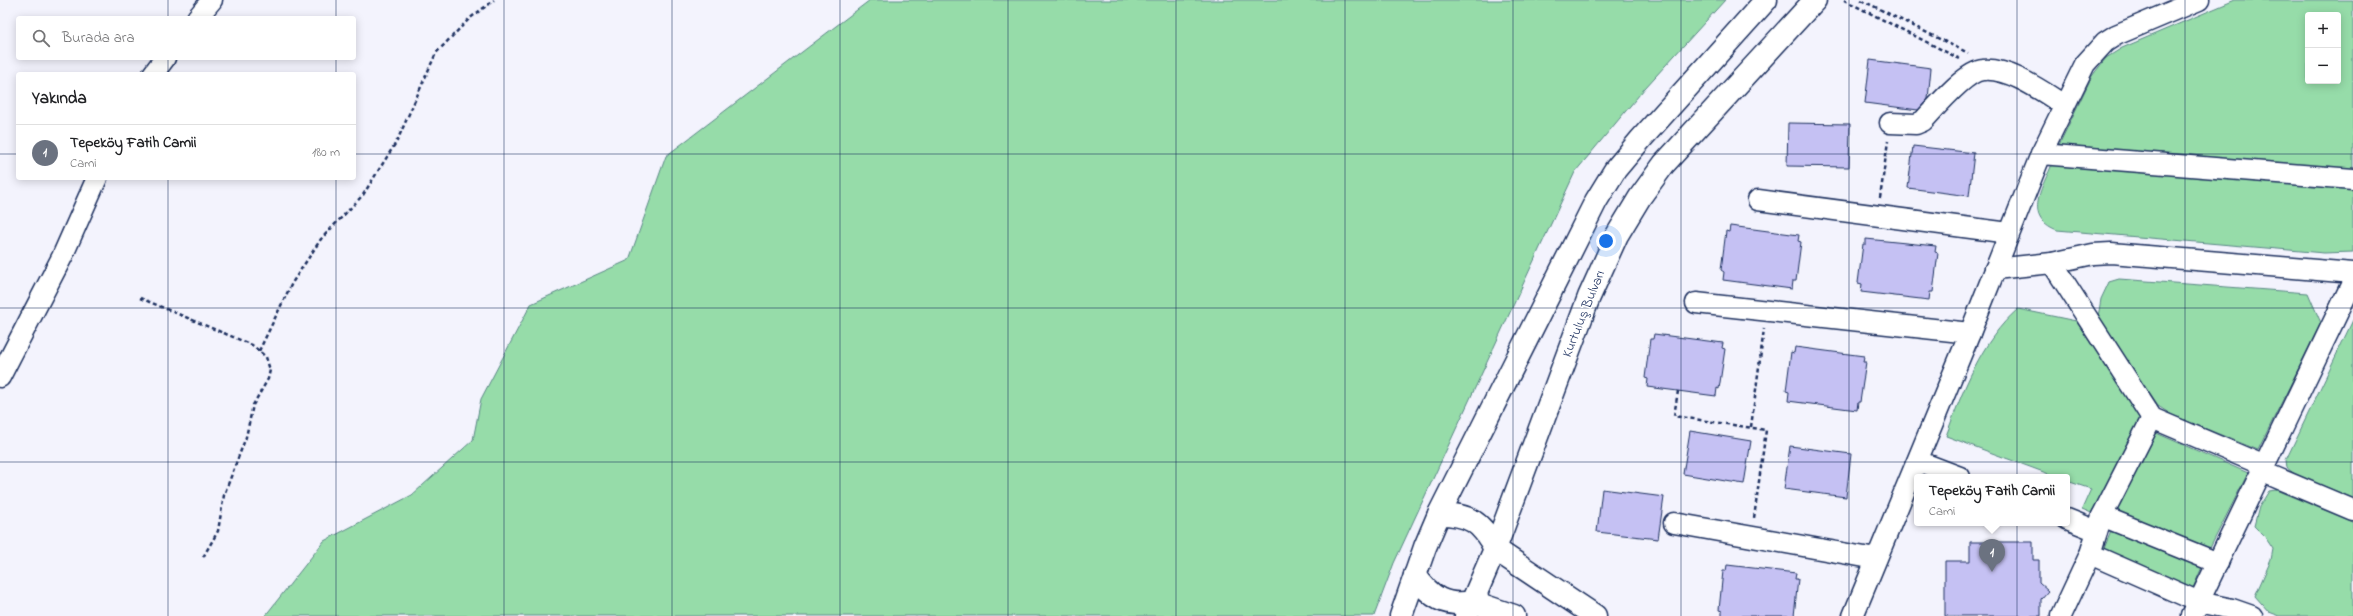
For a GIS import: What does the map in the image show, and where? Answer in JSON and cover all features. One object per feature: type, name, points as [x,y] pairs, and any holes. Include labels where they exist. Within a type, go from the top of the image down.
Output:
[{"type":"main road","points":[[1401,616],[1439,514],[1578,235],[1615,170],[1766,0]]},
{"type":"main road","name":"Kurtuluş Bulvarı","points":[[1495,548],[1589,297],[1617,235],[1640,197],[1664,164],[1815,0]]},
{"type":"main road","points":[[1439,514],[1466,516],[1488,534],[1495,548],[1595,616]]},
{"type":"main road","points":[[1470,609],[1495,548]]},
{"type":"main road","points":[[1415,575],[1425,590],[1435,598],[1459,604],[1470,609],[1514,616]]},
{"type":"street","points":[[199,16],[212,0]]},
{"type":"street","points":[[1853,616],[1918,461],[2041,154],[2085,64],[2105,42],[2116,35],[2199,0]]},
{"type":"street","points":[[154,72],[164,60]]},
{"type":"street","points":[[1890,123],[1916,124],[1923,120],[1970,75],[1978,63],[2024,81],[2064,105]]},
{"type":"street","points":[[2041,154],[2353,179]]},
{"type":"street","points":[[0,377],[58,263],[96,180]]},
{"type":"street","points":[[1758,200],[2009,233]]},
{"type":"street","points":[[1995,269],[2052,263],[2093,254],[2111,253],[2353,273]]},
{"type":"street","points":[[2052,263],[2152,418],[2353,510]]},
{"type":"street","points":[[2195,609],[2264,469],[2353,281]]},
{"type":"street","points":[[1696,303],[1970,333]]},
{"type":"street","points":[[2061,616],[2090,554],[2100,523],[2152,418]]},
{"type":"street","points":[[1918,461],[1952,474]]},
{"type":"street","points":[[2070,519],[2100,523],[2218,563]]},
{"type":"street","points":[[1674,523],[1876,559]]},
{"type":"street","points":[[2090,554],[2195,609],[2232,609],[2252,616]]},
{"type":"path","points":[[259,351],[300,270],[321,239],[363,195],[397,141],[436,53],[469,19],[494,0]]},
{"type":"path","points":[[1844,0],[1978,63]]},
{"type":"path","points":[[1861,0],[1978,63]]},
{"type":"path","points":[[1878,216],[1890,123]]},
{"type":"path","points":[[140,298],[252,345],[266,357],[270,370],[254,405],[237,463],[224,496],[218,531],[202,559]]},
{"type":"path","points":[[1751,427],[1766,311]]},
{"type":"path","points":[[1678,391],[1674,416],[1766,430],[1752,537]]},
{"type":"green space","points":[[870,0],[1725,0],[1645,88],[1575,172],[1394,563],[1374,616],[265,616],[324,541],[412,495],[473,440],[481,399],[531,304],[629,260],[666,156]]},
{"type":"green space","points":[[2235,0],[2353,0],[2353,172],[2058,147],[2092,76],[2106,58],[2122,48]]},
{"type":"green space","points":[[2053,162],[2353,187],[2353,252],[2324,253],[2057,230],[2046,224],[2040,217],[2038,209],[2038,200]]},
{"type":"green space","points":[[2119,279],[2308,293],[2321,323],[2258,450],[2172,415],[2158,406],[2098,317],[2101,299],[2109,282]]},
{"type":"green space","points":[[2018,309],[2076,321],[2141,419],[2096,515],[2082,509],[2091,489],[2070,482],[2070,474],[2049,474],[1946,436],[1974,367],[1983,351],[2005,322]]},
{"type":"green space","points":[[2353,320],[2353,498],[2296,475],[2287,468],[2286,460]]},
{"type":"green space","points":[[2154,432],[2248,473],[2209,550],[2114,510]]},
{"type":"green space","points":[[2276,490],[2353,522],[2353,616],[2280,616],[2269,612],[2255,596],[2271,560],[2273,549],[2265,537],[2254,526],[2259,507],[2269,491]]},
{"type":"green space","points":[[2112,529],[2202,567],[2193,588],[2103,551]]},
{"type":"building","points":[[1870,60],[1931,68],[1928,99],[1918,110],[1865,103]]},
{"type":"building","points":[[1788,123],[1850,124],[1849,167],[1787,166]]},
{"type":"building","points":[[1913,146],[1974,153],[1969,196],[1908,188]]},
{"type":"building","points":[[1730,226],[1799,235],[1798,241],[1801,242],[1796,281],[1793,281],[1792,289],[1723,280],[1724,272],[1721,270],[1726,231],[1729,232]]},
{"type":"building","points":[[1866,239],[1936,246],[1935,252],[1938,253],[1933,292],[1930,292],[1929,300],[1861,292],[1862,284],[1858,283],[1863,244],[1866,244]]},
{"type":"building","points":[[1654,334],[1723,343],[1722,348],[1725,349],[1719,389],[1717,388],[1716,396],[1647,387],[1648,379],[1645,378],[1650,339],[1653,339]]},
{"type":"building","points":[[1795,347],[1864,356],[1863,362],[1866,362],[1860,402],[1858,402],[1857,410],[1788,401],[1789,392],[1786,391],[1791,352],[1794,353]]},
{"type":"building","points":[[1690,431],[1751,441],[1744,484],[1683,474]]},
{"type":"building","points":[[1790,446],[1851,454],[1846,497],[1784,489]]},
{"type":"building","points":[[1602,489],[1664,497],[1658,539],[1597,532]]},
{"type":"building","points":[[1970,542],[2033,542],[2033,560],[2039,560],[2039,583],[2048,591],[2041,599],[2041,616],[1945,616],[1945,561],[1970,561]]},
{"type":"building","points":[[1727,565],[1796,573],[1795,579],[1798,579],[1794,616],[1722,616],[1722,611],[1719,610],[1723,571],[1726,571]]},
{"type":"place","name":"Tepeköy Fatih Camii","points":[[1992,572]]}]
